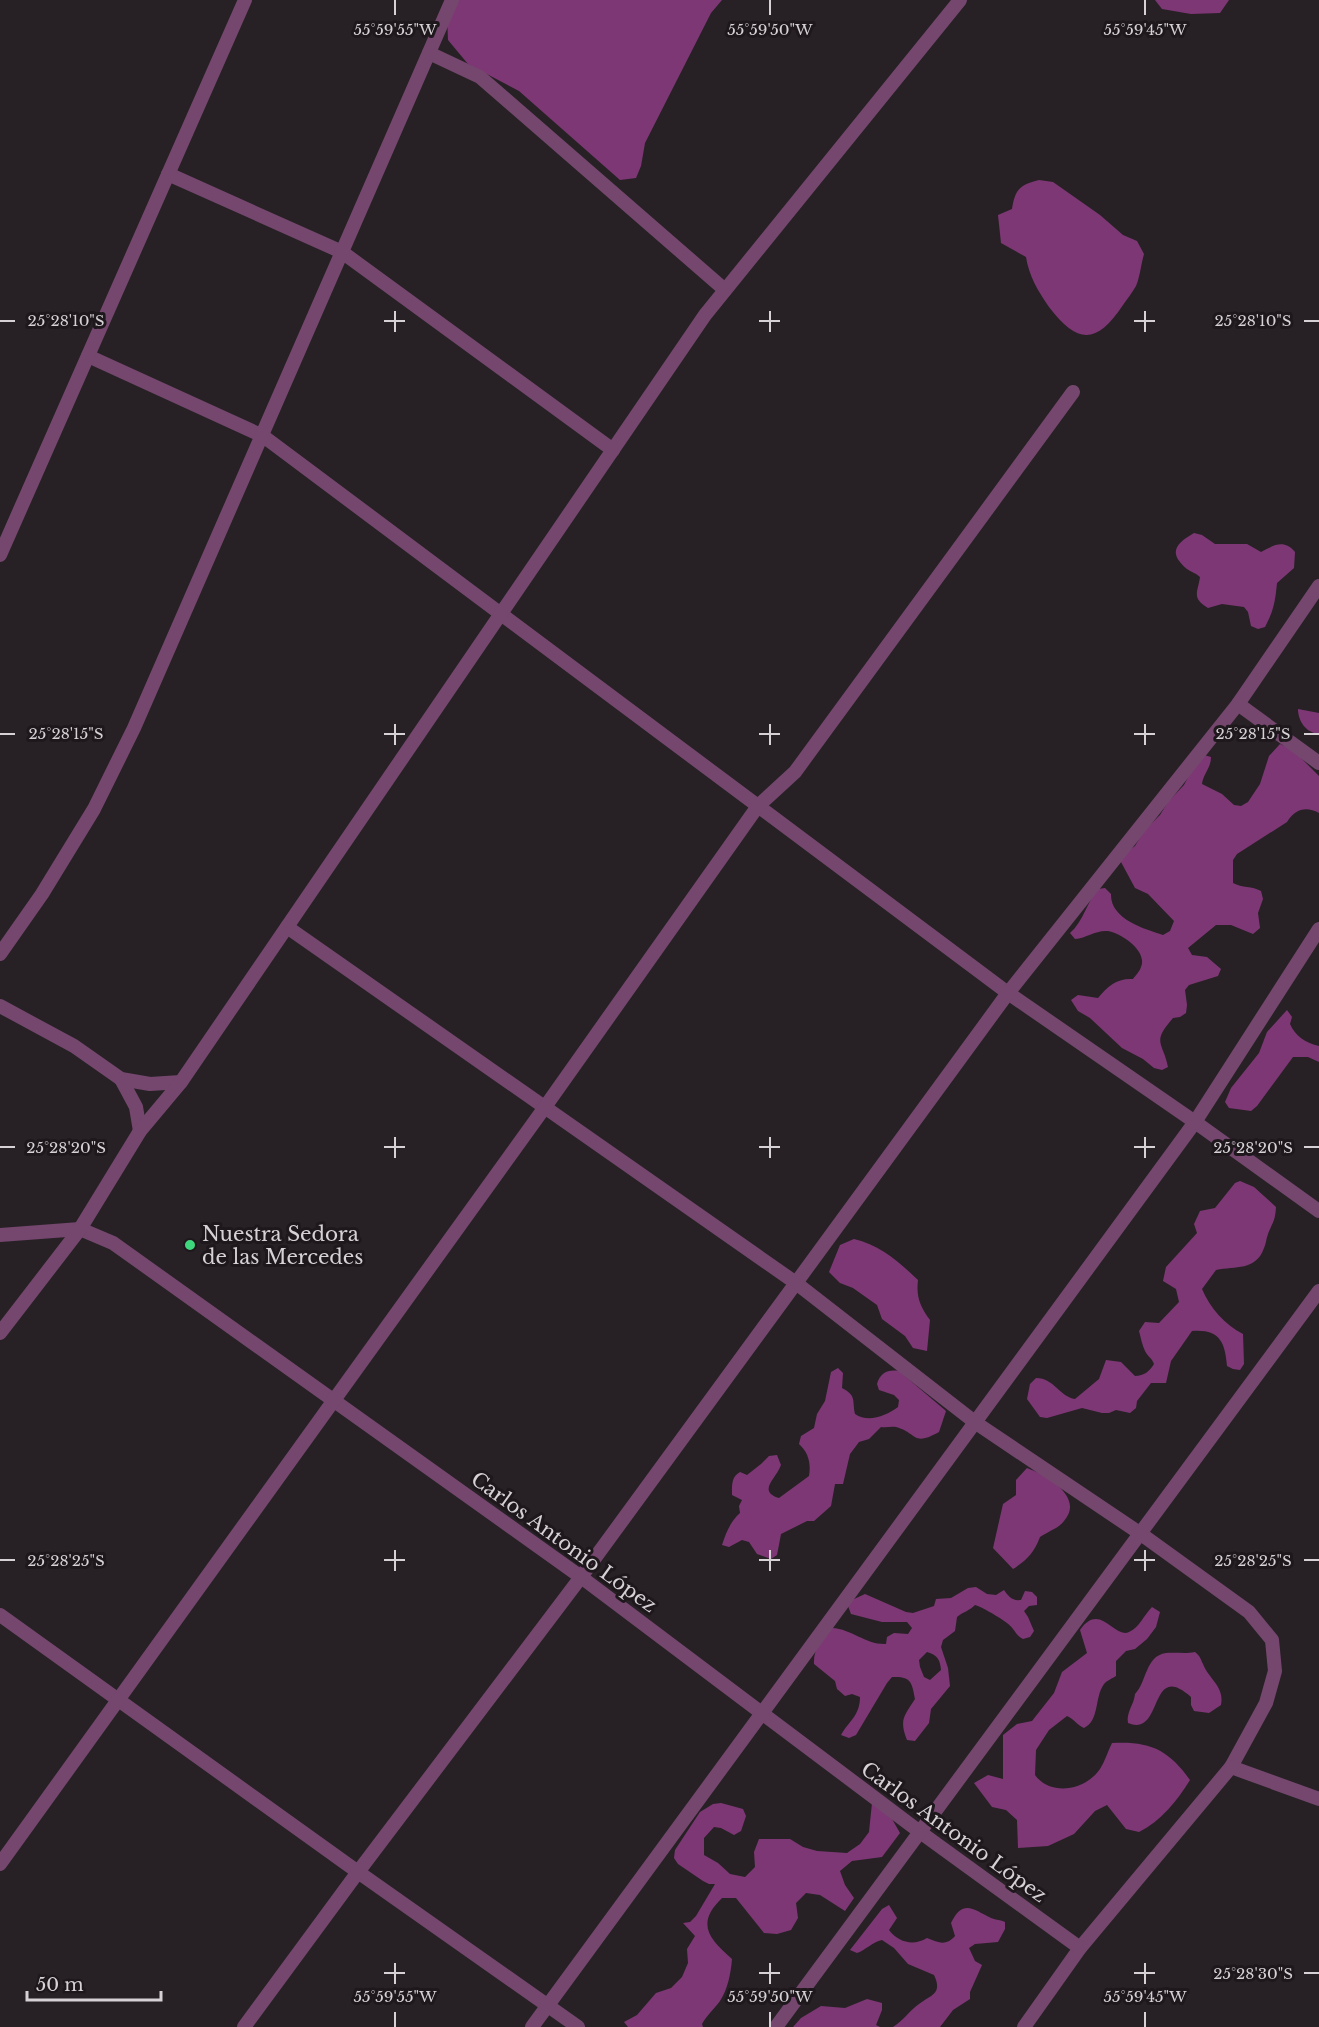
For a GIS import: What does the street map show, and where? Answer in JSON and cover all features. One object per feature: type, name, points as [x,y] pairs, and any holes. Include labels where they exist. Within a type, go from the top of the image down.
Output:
[{"type":"street","points":[[0,555],[245,0]]},
{"type":"street","points":[[0,954],[42,894],[94,809],[134,728],[452,0]]},
{"type":"street","points":[[0,1334],[80,1229],[140,1131],[181,1082],[705,315],[960,0]]},
{"type":"street","points":[[429,53],[480,77],[725,290]]},
{"type":"street","points":[[168,174],[342,252],[613,450]]},
{"type":"street","points":[[88,356],[263,436],[1008,993],[1319,1211]]},
{"type":"street","points":[[0,1864],[545,1107],[758,806],[795,772],[1073,392]]},
{"type":"street","points":[[244,2027],[581,1577],[1008,993],[1238,704],[1319,586]]},
{"type":"street","points":[[1238,704],[1319,763]]},
{"type":"street","points":[[287,927],[796,1282],[976,1423],[1141,1534],[1249,1612],[1272,1640],[1275,1671],[1266,1703],[1232,1767],[1080,1948],[1024,2027]]},
{"type":"street","points":[[532,2027],[1195,1122],[1319,929]]},
{"type":"street","points":[[0,1006],[74,1046],[121,1079],[150,1084],[181,1082]]},
{"type":"street","points":[[121,1079],[136,1107],[140,1131]]},
{"type":"street","name":"Carlos Antonio López","points":[[0,1235],[80,1229],[113,1243],[581,1577],[920,1832],[1080,1948]]},
{"type":"street","points":[[776,2027],[1319,1291]]},
{"type":"street","points":[[0,1615],[578,2027]]},
{"type":"street","points":[[1232,1767],[1319,1799]]},
{"type":"shaded area","points":[[452,0],[722,0],[711,13],[645,143],[641,166],[636,178],[620,180],[519,91],[468,64],[448,40],[447,15]]},
{"type":"shaded area","points":[[1155,0],[1229,0],[1220,13],[1191,14],[1162,9]]},
{"type":"shaded area","points":[[1039,180],[1053,182],[1100,215],[1123,235],[1137,241],[1144,254],[1136,286],[1114,318],[1096,333],[1087,335],[1078,333],[1059,319],[1038,289],[1029,271],[1026,257],[1001,243],[998,215],[1012,209],[1017,192],[1023,186]]},
{"type":"shaded area","points":[[1194,533],[1202,535],[1215,544],[1247,544],[1261,552],[1283,544],[1295,552],[1294,568],[1277,583],[1274,606],[1265,627],[1258,629],[1251,626],[1248,612],[1244,607],[1222,604],[1208,608],[1199,601],[1197,594],[1200,577],[1181,563],[1176,553],[1178,545]]},
{"type":"shaded area","points":[[1298,709],[1319,713],[1319,734],[1304,726],[1299,718]]},
{"type":"shaded area","points":[[1280,744],[1293,750],[1319,776],[1319,813],[1305,809],[1297,812],[1287,822],[1237,854],[1233,860],[1233,883],[1261,891],[1263,899],[1258,913],[1260,928],[1253,934],[1231,925],[1216,925],[1188,948],[1192,955],[1207,957],[1221,969],[1218,976],[1189,985],[1185,990],[1186,1013],[1173,1018],[1160,1038],[1168,1067],[1162,1070],[1154,1068],[1143,1059],[1122,1048],[1090,1018],[1078,1011],[1071,1000],[1078,995],[1098,998],[1113,984],[1133,979],[1140,969],[1141,955],[1126,939],[1113,932],[1099,932],[1075,939],[1070,933],[1098,889],[1105,888],[1111,894],[1116,910],[1129,922],[1163,935],[1170,931],[1174,921],[1148,894],[1135,888],[1121,862],[1123,855],[1135,846],[1144,831],[1184,785],[1194,766],[1204,755],[1211,757],[1202,784],[1222,794],[1234,805],[1241,806],[1248,802],[1260,784],[1269,756]]},
{"type":"shaded area","points":[[1287,1010],[1292,1017],[1290,1024],[1295,1032],[1305,1041],[1319,1046],[1319,1062],[1308,1057],[1293,1057],[1251,1111],[1229,1108],[1225,1102],[1231,1088],[1259,1053],[1267,1032]]},
{"type":"shaded area","points":[[1240,1181],[1254,1187],[1276,1207],[1265,1246],[1256,1261],[1250,1264],[1216,1270],[1202,1289],[1209,1303],[1219,1315],[1243,1334],[1244,1364],[1240,1370],[1227,1366],[1219,1338],[1209,1332],[1192,1331],[1171,1361],[1166,1383],[1151,1383],[1137,1401],[1136,1408],[1130,1413],[1116,1410],[1102,1413],[1082,1408],[1047,1418],[1040,1417],[1027,1399],[1030,1384],[1036,1378],[1048,1381],[1065,1395],[1075,1399],[1099,1379],[1106,1360],[1121,1362],[1135,1376],[1151,1369],[1154,1364],[1145,1351],[1139,1331],[1145,1322],[1159,1323],[1179,1302],[1176,1289],[1163,1281],[1166,1267],[1197,1233],[1194,1224],[1200,1211],[1215,1208],[1235,1183]]},
{"type":"shaded area","points":[[854,1239],[881,1250],[918,1280],[920,1301],[930,1320],[927,1351],[913,1348],[905,1336],[882,1319],[877,1305],[853,1288],[840,1283],[829,1272],[840,1245]]},
{"type":"shaded area","points":[[838,1368],[843,1373],[842,1388],[850,1393],[853,1399],[855,1414],[866,1418],[883,1416],[898,1407],[899,1400],[894,1395],[879,1390],[877,1384],[885,1373],[899,1371],[946,1411],[939,1432],[919,1439],[896,1427],[881,1427],[869,1439],[859,1442],[850,1454],[843,1484],[835,1484],[831,1506],[814,1521],[807,1521],[781,1534],[777,1555],[771,1559],[757,1554],[749,1542],[742,1540],[729,1547],[722,1545],[731,1524],[740,1513],[739,1506],[742,1500],[732,1495],[733,1482],[737,1474],[740,1472],[747,1475],[769,1456],[777,1455],[781,1465],[770,1484],[769,1492],[779,1498],[809,1476],[808,1459],[799,1444],[801,1436],[814,1428],[817,1414],[825,1401],[831,1372]]},
{"type":"shaded area","points":[[1027,1468],[1044,1476],[1060,1488],[1070,1504],[1069,1512],[1062,1523],[1040,1537],[1030,1556],[1013,1569],[993,1548],[1003,1504],[1016,1495],[1016,1480]]},
{"type":"shaded area","points":[[976,1587],[987,1594],[996,1595],[1004,1590],[1015,1600],[1021,1600],[1025,1591],[1032,1592],[1037,1597],[1037,1605],[1029,1606],[1024,1611],[1034,1631],[1030,1637],[1021,1638],[1011,1626],[975,1605],[957,1617],[955,1631],[943,1640],[941,1647],[948,1668],[950,1686],[931,1709],[929,1723],[915,1741],[907,1740],[903,1728],[906,1714],[915,1699],[913,1688],[910,1681],[898,1677],[892,1677],[887,1683],[856,1735],[849,1738],[841,1735],[856,1714],[860,1697],[852,1694],[845,1696],[837,1689],[835,1681],[814,1664],[815,1654],[822,1640],[832,1628],[872,1642],[886,1644],[887,1637],[894,1633],[908,1634],[912,1628],[907,1622],[882,1622],[851,1614],[848,1606],[852,1600],[865,1594],[913,1613],[934,1606],[936,1599],[951,1598],[968,1588]],"holes":[[[927,1652],[938,1658],[941,1670],[930,1680],[924,1677],[919,1660]]]},
{"type":"shaded area","points":[[1152,1607],[1160,1612],[1156,1627],[1147,1639],[1135,1649],[1126,1651],[1116,1661],[1116,1676],[1105,1683],[1101,1690],[1092,1720],[1084,1728],[1067,1716],[1049,1730],[1036,1750],[1035,1775],[1050,1786],[1068,1788],[1078,1786],[1094,1776],[1100,1769],[1112,1743],[1125,1743],[1157,1749],[1174,1761],[1190,1780],[1168,1810],[1139,1832],[1126,1829],[1107,1805],[1095,1811],[1074,1834],[1048,1846],[1018,1848],[1017,1820],[1006,1810],[992,1807],[974,1783],[988,1775],[1003,1779],[1003,1735],[1017,1724],[1032,1721],[1054,1693],[1062,1672],[1087,1653],[1080,1630],[1087,1622],[1094,1619],[1100,1620],[1118,1631],[1129,1632],[1139,1624]]},
{"type":"shaded area","points":[[1195,1652],[1221,1693],[1221,1705],[1209,1713],[1194,1711],[1191,1697],[1177,1688],[1168,1687],[1162,1692],[1147,1720],[1139,1725],[1128,1723],[1128,1715],[1135,1694],[1154,1659],[1166,1653]]},
{"type":"shaded area","points":[[721,1803],[743,1809],[746,1816],[741,1831],[734,1835],[714,1827],[704,1838],[704,1855],[718,1863],[730,1874],[745,1877],[755,1867],[754,1852],[759,1839],[790,1839],[803,1847],[817,1851],[847,1853],[860,1844],[869,1832],[872,1803],[892,1819],[900,1833],[882,1857],[852,1861],[840,1871],[845,1885],[854,1898],[845,1911],[820,1895],[806,1893],[796,1903],[798,1918],[791,1930],[777,1934],[764,1933],[736,1898],[722,1898],[709,1915],[707,1923],[711,1937],[732,1959],[731,1969],[723,1996],[702,2024],[703,2027],[628,2027],[624,2022],[637,2015],[656,1993],[671,1988],[682,1977],[688,1963],[687,1949],[695,1936],[683,1923],[690,1922],[696,1916],[715,1884],[703,1881],[678,1864],[674,1858],[675,1850],[700,1812],[713,1804]]},
{"type":"shaded area","points":[[889,1905],[897,1918],[889,1930],[897,1938],[907,1942],[917,1942],[927,1938],[939,1942],[949,1941],[955,1936],[951,1923],[955,1915],[964,1908],[974,1909],[1005,1922],[1005,1929],[998,1942],[975,1944],[969,1948],[975,1961],[982,1965],[970,1992],[970,1999],[953,2010],[940,2027],[893,2027],[934,1993],[937,1986],[934,1975],[908,1964],[894,1948],[882,1940],[857,1953],[850,1950],[882,1909]]},
{"type":"shaded area","points":[[867,1999],[882,2003],[882,2010],[876,2025],[880,2027],[793,2027],[801,2018],[821,2006],[845,2008]]},
{"type":"place","name":"Nuestra Sedora de las Mercedes","points":[[190,1245]]}]
